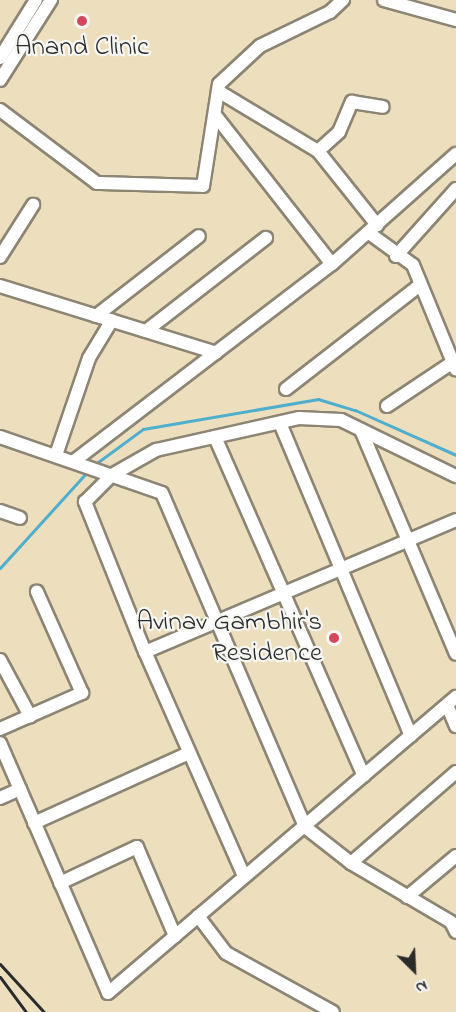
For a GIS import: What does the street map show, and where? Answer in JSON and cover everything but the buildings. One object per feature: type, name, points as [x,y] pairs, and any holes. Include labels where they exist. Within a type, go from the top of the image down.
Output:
[{"type":"street","points":[[0,58],[36,0]]},
{"type":"street","points":[[0,80],[51,0]]},
{"type":"street","points":[[0,110],[97,183],[203,186],[219,84],[260,46],[330,12],[343,0]]},
{"type":"street","points":[[384,0],[456,20]]},
{"type":"street","points":[[218,91],[318,151],[373,229],[396,256],[413,265],[420,285],[451,337],[455,366],[387,406]]},
{"type":"street","points":[[318,151],[339,132],[352,102],[383,107]]},
{"type":"street","points":[[215,115],[332,264]]},
{"type":"street","points":[[78,463],[216,352],[332,264],[456,154]]},
{"type":"street","points":[[396,256],[456,189]]},
{"type":"street","points":[[0,258],[33,206]]},
{"type":"street","points":[[96,316],[199,236]]},
{"type":"street","points":[[146,331],[266,238]]},
{"type":"street","points":[[286,389],[420,285]]},
{"type":"street","points":[[0,286],[216,352]]},
{"type":"street","points":[[56,455],[88,358],[112,320]]},
{"type":"street","points":[[244,876],[145,652],[85,502],[107,473],[156,450],[299,418],[341,420],[456,476]]},
{"type":"street","points":[[280,423],[411,736]]},
{"type":"street","points":[[361,430],[456,654]]},
{"type":"street","points":[[0,437],[162,493],[305,827],[351,863],[454,924]]},
{"type":"street","points":[[215,437],[364,776]]},
{"type":"street","points":[[0,511],[20,518]]},
{"type":"street","points":[[145,652],[456,520]]},
{"type":"street","points":[[0,729],[82,693],[37,592]]},
{"type":"street","points":[[0,660],[30,716]]},
{"type":"street","points":[[0,743],[108,993],[452,701]]},
{"type":"street","points":[[452,701],[456,726]]},
{"type":"street","points":[[34,823],[189,753]]},
{"type":"street","points":[[351,863],[456,772]]},
{"type":"street","points":[[0,798],[20,789]]},
{"type":"street","points":[[60,883],[137,847],[175,936]]},
{"type":"street","points":[[407,897],[456,856]]},
{"type":"street","points":[[198,916],[226,952],[333,1012]]},
{"type":"waterway","points":[[94,465],[143,429],[318,399],[355,410],[456,455]]},
{"type":"waterway","points":[[0,568],[87,472]]},
{"type":"railway","points":[[0,964],[44,1012]]},
{"type":"railway","points":[[0,977],[26,1012]]},
{"type":"place","name":"Anand Clinic","points":[[82,21]]},
{"type":"place","name":"Avinav Gambhir's Residence","points":[[334,638]]}]
